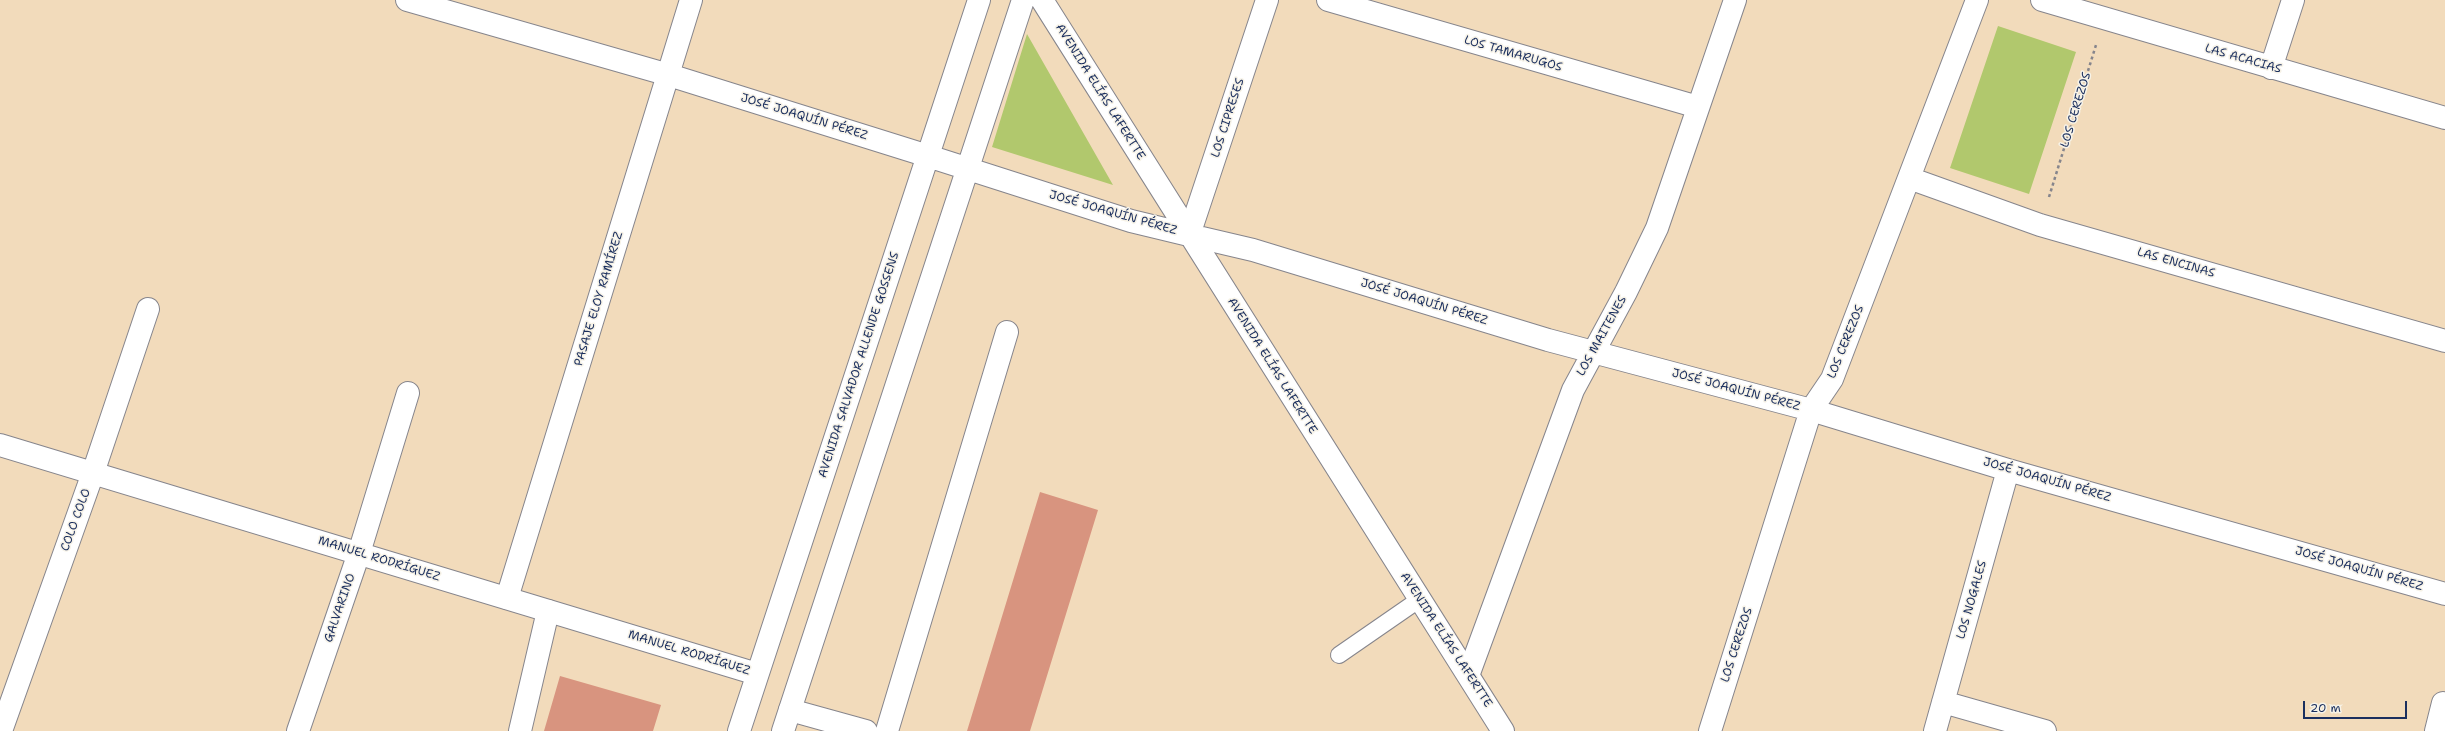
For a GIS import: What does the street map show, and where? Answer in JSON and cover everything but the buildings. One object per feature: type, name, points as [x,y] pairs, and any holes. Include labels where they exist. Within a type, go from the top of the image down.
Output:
[{"type":"street","name":"JOSÉ JOAQUÍN PÉREZ","points":[[407,0],[669,75],[1131,221],[1253,250],[1593,352],[1811,410],[2008,470],[2445,594]]},
{"type":"street","name":"PASAJE ELOY RAMÍREZ","points":[[507,598],[691,0]]},
{"type":"street","name":"AVENIDA SALVADOR ALLENDE GOSSENS","points":[[738,731],[979,0]]},
{"type":"street","points":[[783,731],[1023,0]]},
{"type":"street","name":"AVENIDA ELÍAS LAFERTTE","points":[[1042,0],[1189,235],[1420,599],[1469,673],[1504,731]]},
{"type":"street","name":"LOS CIPRESES","points":[[1189,235],[1267,0]]},
{"type":"street","name":"LOS TAMARUGOS","points":[[1328,0],[1698,107]]},
{"type":"street","name":"LOS MAITENES","points":[[1469,673],[1573,390],[1626,292],[1657,228],[1735,0]]},
{"type":"street","name":"LOS CEREZOS","points":[[1710,731],[1811,410],[1832,379],[1977,0]]},
{"type":"street","points":[[2271,68],[2293,0]]},
{"type":"street","name":"LAS ACACIAS","points":[[2055,2],[2271,68],[2445,118]]},
{"type":"street","name":"LAS ENCINAS","points":[[1909,178],[2040,225],[2445,341]]},
{"type":"street","name":"COLO COLO","points":[[1,731],[93,473],[148,309]]},
{"type":"street","points":[[887,731],[1007,332]]},
{"type":"street","name":"GALVARINO","points":[[298,731],[359,553],[408,393]]},
{"type":"street","name":"MANUEL RODRÍGUEZ","points":[[0,445],[757,674]]},
{"type":"street","name":"LOS NOGALES","points":[[1935,731],[2008,470]]},
{"type":"street","points":[[520,731],[548,611]]},
{"type":"street","points":[[1943,702],[2045,731]]},
{"type":"street","points":[[2436,731],[2443,703]]},
{"type":"street","points":[[790,710],[866,731]]},
{"type":"lane","points":[[1339,655],[1420,599]]},
{"type":"path","name":"LOS CEREZOS","points":[[2040,225],[2104,18]]},
{"type":"green space","points":[[1998,26],[2076,52],[2029,194],[1950,168]]},
{"type":"green space","points":[[1027,34],[1113,185],[992,147]]}]
